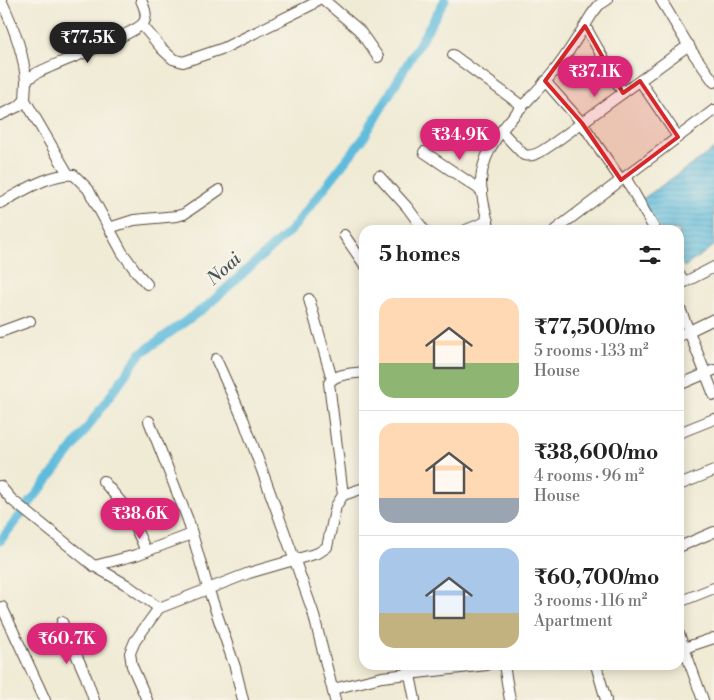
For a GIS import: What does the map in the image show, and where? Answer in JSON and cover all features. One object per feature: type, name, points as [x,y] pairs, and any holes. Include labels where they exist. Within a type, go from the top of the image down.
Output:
[{"type":"street","points":[[1,0],[10,19],[25,65],[25,100],[68,174]]},
{"type":"street","points":[[26,81],[38,72],[109,42],[142,25],[145,20],[145,13],[141,0]]},
{"type":"street","points":[[142,25],[173,59],[183,62],[224,48],[311,5],[317,0]]},
{"type":"street","points":[[324,0],[359,30],[378,57]]},
{"type":"street","points":[[661,0],[714,82]]},
{"type":"street","points":[[489,225],[481,180],[486,158],[502,132],[545,81],[601,2]]},
{"type":"street","points":[[585,26],[623,93]]},
{"type":"street","points":[[502,132],[524,155],[529,156],[554,143],[689,45]]},
{"type":"street","points":[[453,56],[522,106]]},
{"type":"street","points":[[545,81],[582,123],[623,179],[652,225]]},
{"type":"street","points":[[640,81],[678,137]]},
{"type":"street","points":[[0,115],[19,106],[25,100]]},
{"type":"street","points":[[562,225],[714,110]]},
{"type":"street","points":[[424,152],[482,191]]},
{"type":"street","points":[[0,203],[39,184],[68,174],[74,175],[88,189],[122,252],[147,284]]},
{"type":"street","points":[[379,176],[420,225]]},
{"type":"street","points":[[109,228],[134,220],[168,218],[184,214],[218,190]]},
{"type":"street","points":[[344,235],[359,257]]},
{"type":"street","points":[[684,279],[714,267]]},
{"type":"street","points":[[147,700],[132,666],[130,653],[135,641],[159,608],[249,573],[318,553],[327,546],[336,506],[343,495],[330,383],[332,379],[309,299]]},
{"type":"street","points":[[684,334],[714,319]]},
{"type":"street","points":[[0,332],[30,321]]},
{"type":"street","points":[[684,335],[709,372],[714,395]]},
{"type":"street","points":[[216,359],[244,422],[313,612],[335,700]]},
{"type":"street","points":[[684,383],[709,372]]},
{"type":"street","points":[[332,379],[359,373]]},
{"type":"street","points":[[684,431],[714,419]]},
{"type":"street","points":[[149,420],[188,520],[208,588],[235,667],[243,700]]},
{"type":"street","points":[[684,483],[714,471]]},
{"type":"street","points":[[103,481],[127,509],[146,551]]},
{"type":"street","points":[[0,486],[12,500],[94,566],[127,585],[159,608]]},
{"type":"street","points":[[343,495],[359,490]]},
{"type":"street","points":[[684,545],[714,532]]},
{"type":"street","points":[[94,566],[146,551],[192,534]]},
{"type":"street","points":[[684,600],[714,588]]},
{"type":"street","points":[[2,607],[45,700]]},
{"type":"street","points":[[62,622],[94,700]]},
{"type":"street","points":[[703,700],[684,648],[714,638]]},
{"type":"street","points":[[333,689],[382,678],[406,670]]},
{"type":"street","points":[[409,670],[415,700]]},
{"type":"street","points":[[505,670],[510,700]]},
{"type":"street","points":[[597,670],[606,700]]},
{"type":"highlighted area","points":[[585,26],[623,93],[640,81],[678,137],[621,180],[582,123],[545,81]]},
{"type":"water","points":[[714,149],[714,246],[684,267],[684,225],[657,225],[641,200]]},
{"type":"waterway","name":"Noai","points":[[0,541],[72,449],[140,354],[207,306],[292,229],[363,139],[445,0]]}]
